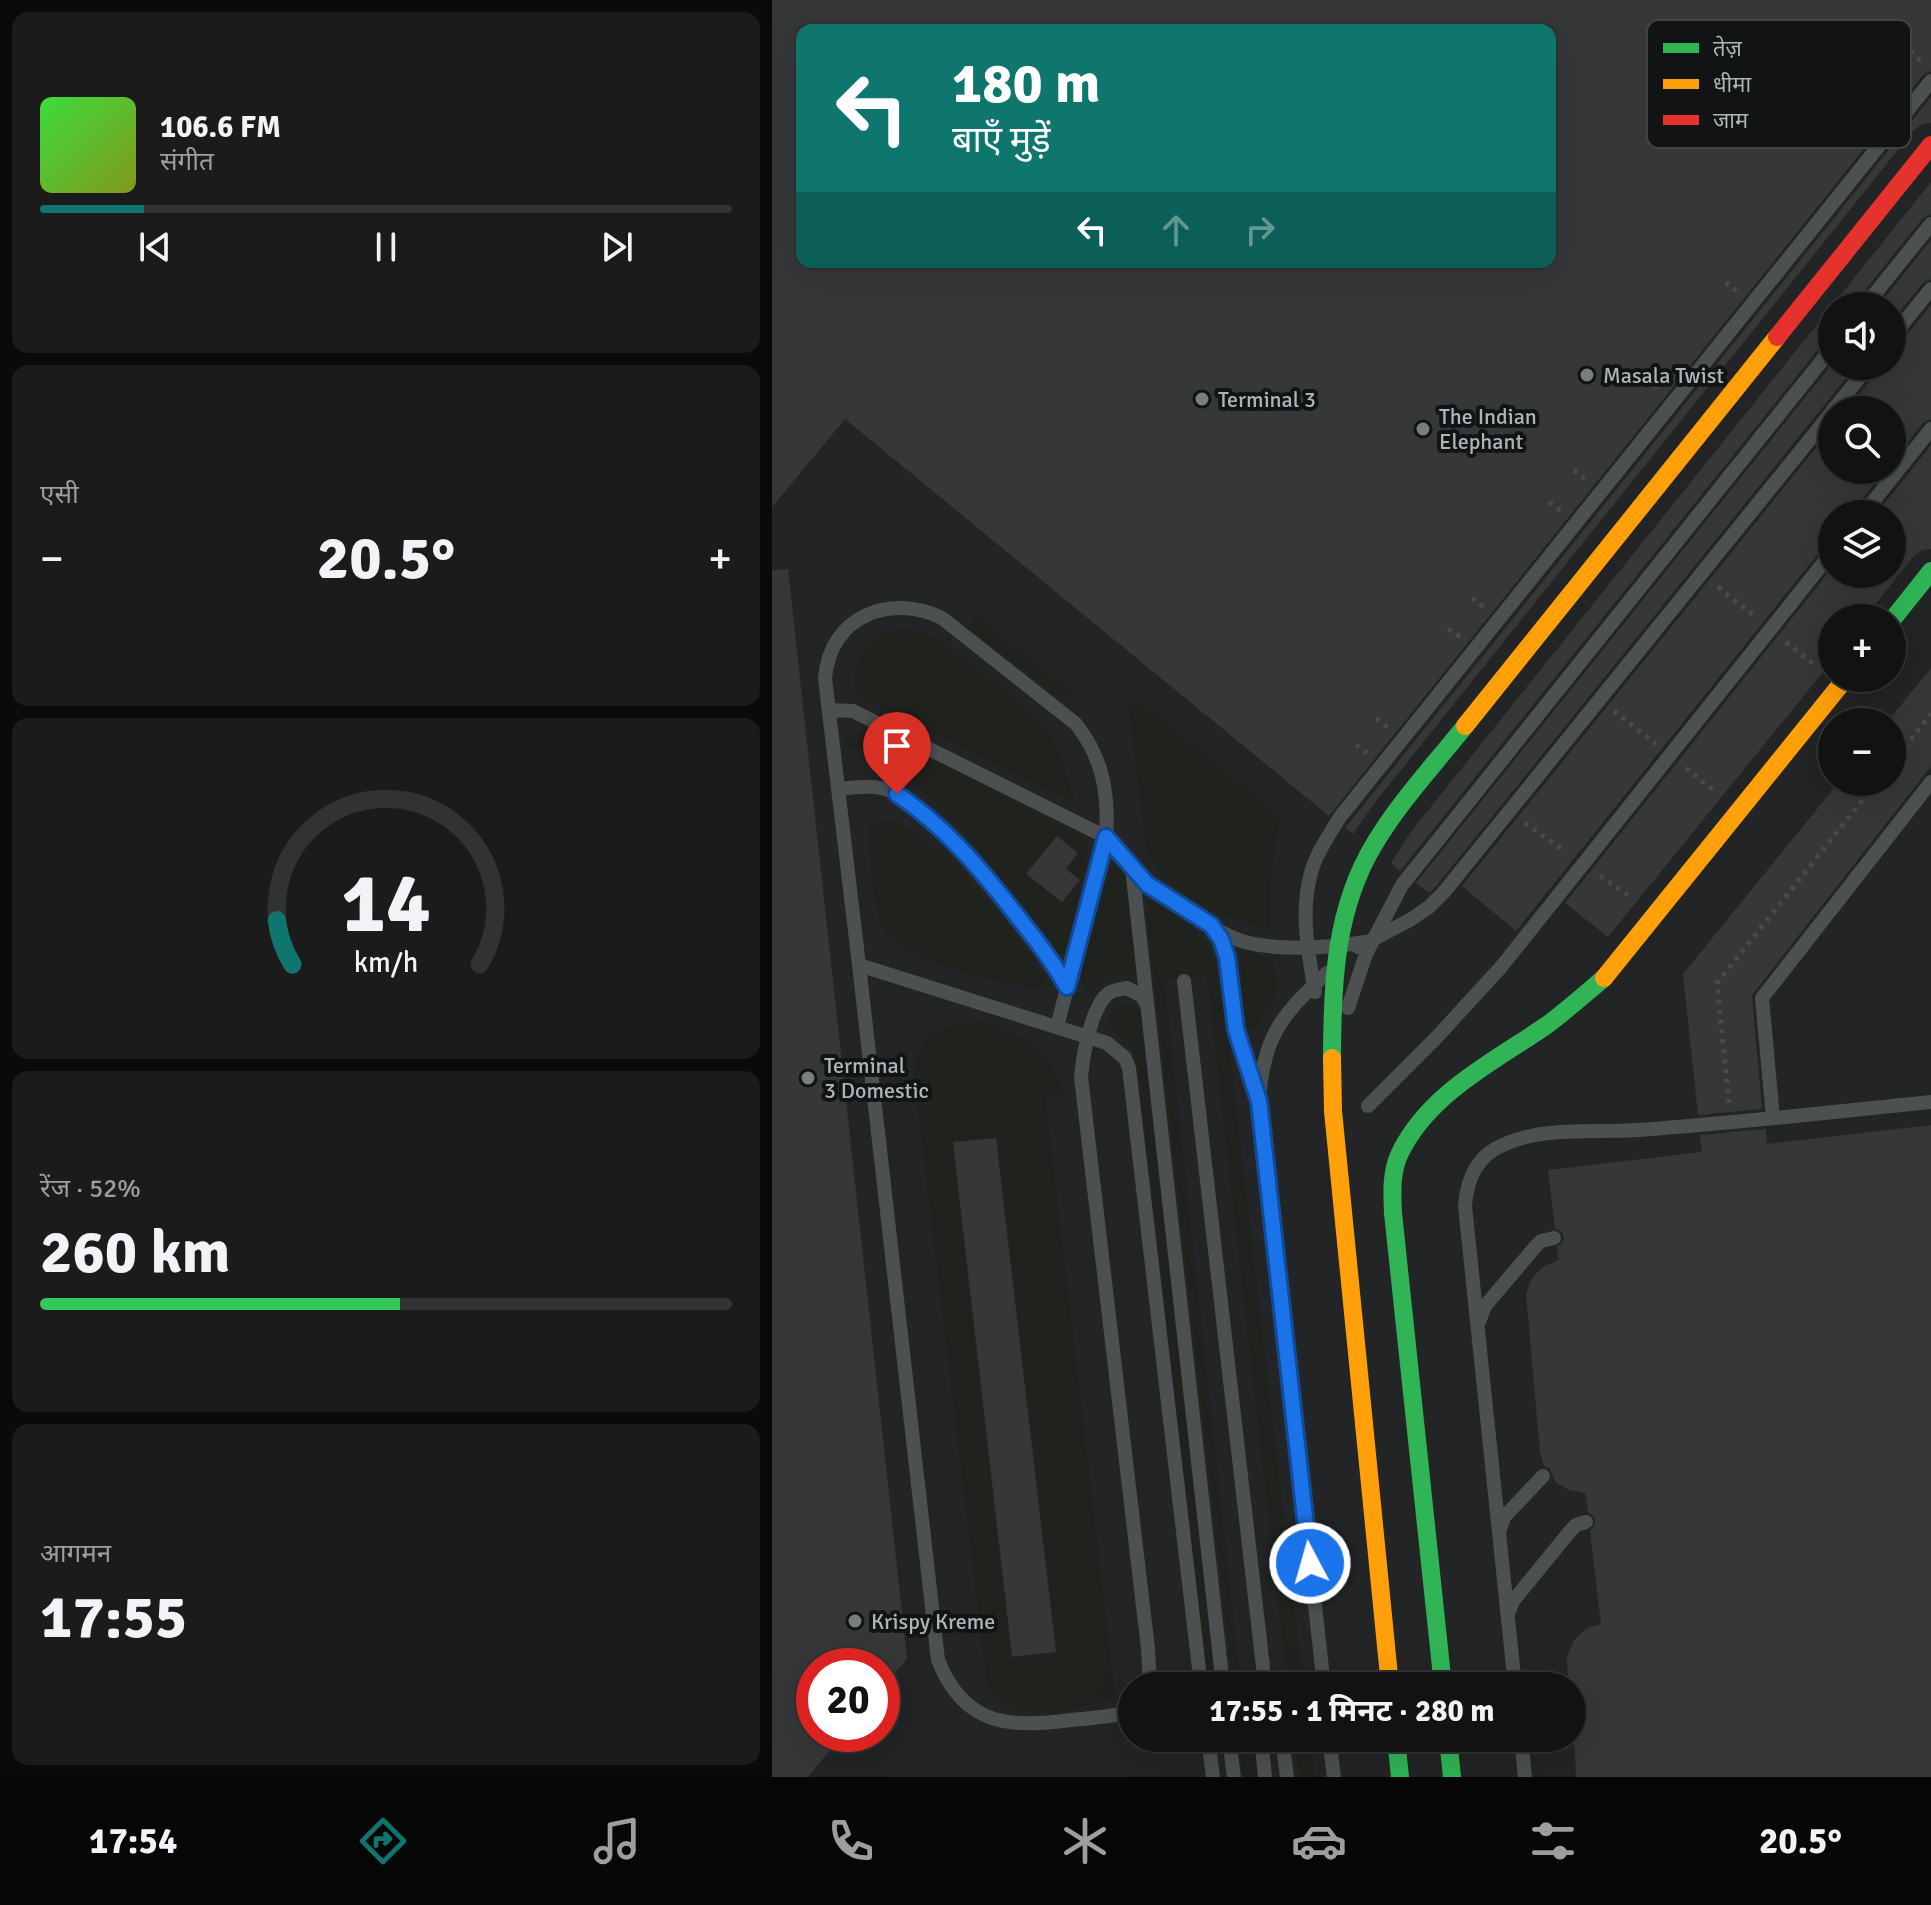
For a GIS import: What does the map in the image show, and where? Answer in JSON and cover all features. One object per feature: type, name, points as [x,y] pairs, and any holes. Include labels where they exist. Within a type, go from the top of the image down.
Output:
[{"type":"main road","points":[[1389,1672],[1333,1111],[1332,1007],[1337,949],[1348,904],[1373,846],[1391,819],[1931,145]]},
{"type":"main road","points":[[1905,604],[1931,571]]},
{"type":"main road","points":[[1442,1672],[1393,1213],[1392,1181],[1400,1153],[1413,1130],[1434,1107],[1569,1009],[1606,976],[1835,692]]},
{"type":"main road","points":[[1397,1752],[1400,1777]]},
{"type":"main road","points":[[1449,1752],[1452,1777]]},
{"type":"lane","points":[[1911,106],[1931,81]]},
{"type":"lane","points":[[1333,1111],[1305,932],[1311,871],[1325,842],[1373,775],[1877,148]]},
{"type":"lane","points":[[1876,292],[1931,224]]},
{"type":"lane","points":[[1906,320],[1931,289]]},
{"type":"lane","points":[[1333,1111],[1349,1006],[1366,954],[1402,885],[1818,365]]},
{"type":"lane","points":[[1845,396],[1858,380]]},
{"type":"lane","points":[[1874,500],[1931,429]]},
{"type":"lane","points":[[1322,1672],[1259,1101],[1260,1073],[1270,1041],[1294,1003],[1365,942],[1410,920],[1444,892],[1818,430]]},
{"type":"lane","points":[[1368,1106],[1501,967],[1818,570]]},
{"type":"lane","points":[[1057,1027],[1106,837],[1108,816],[1103,776],[1089,741],[1076,724],[942,618],[907,606],[887,607],[869,613],[840,636],[826,665],[825,678],[938,1660],[946,1679],[959,1696],[974,1710],[993,1719],[1030,1726],[1118,1713]]},
{"type":"lane","points":[[829,710],[853,711],[1106,837],[1147,884],[1237,939],[1267,945],[1348,945],[1365,942]]},
{"type":"lane","points":[[1773,1118],[1762,998],[1931,782]]},
{"type":"lane","points":[[838,789],[881,788],[897,794],[945,831],[978,866],[1044,950],[1067,987]]},
{"type":"lane","points":[[1132,867],[1221,1672]]},
{"type":"lane","points":[[1211,925],[1225,948],[1236,1030],[1259,1101]]},
{"type":"lane","points":[[859,965],[1088,1037],[1117,1049],[1125,1058],[1133,1081],[1199,1672]]},
{"type":"lane","points":[[1184,981],[1264,1672]]},
{"type":"lane","points":[[1148,1009],[1135,990],[1127,988],[1110,992],[1098,1007],[1088,1037],[1081,1077],[1149,1672]]},
{"type":"lane","points":[[1514,1672],[1465,1206],[1471,1173],[1480,1160],[1517,1140],[1573,1131],[1635,1131],[1931,1102]]},
{"type":"lane","points":[[1478,1330],[1485,1306],[1541,1241],[1554,1238]]},
{"type":"lane","points":[[1499,1534],[1504,1517],[1543,1476]]},
{"type":"lane","points":[[1508,1615],[1513,1601],[1572,1529],[1586,1522]]},
{"type":"lane","points":[[1263,1667],[1263,1672]]},
{"type":"lane","points":[[1210,1752],[1213,1777]]},
{"type":"lane","points":[[1231,1752],[1234,1777]]},
{"type":"lane","points":[[1262,1752],[1265,1777]]},
{"type":"lane","points":[[1284,1752],[1287,1777]]},
{"type":"lane","points":[[1331,1752],[1334,1777]]},
{"type":"lane","points":[[1522,1752],[1525,1777]]},
{"type":"path","points":[[1906,745],[1931,714]]},
{"type":"shaded area","points":[[772,0],[1931,0],[1931,1777],[772,1777]]},
{"type":"shaded area","points":[[976,617],[1072,693],[1065,702],[968,627]]},
{"type":"shaded area","points":[[905,628],[925,632],[994,681],[1028,710],[1055,746],[1074,802],[861,698],[855,681],[864,652],[886,632]]},
{"type":"shaded area","points":[[1140,703],[1281,817],[1272,873],[1271,929],[1235,919],[1200,904],[1170,881],[1147,852],[1129,708]]},
{"type":"shaded area","points":[[866,731],[889,737],[1086,838],[1089,843],[1067,951],[1059,955],[974,844],[934,801],[900,771],[870,753],[844,746],[843,740],[854,733]]},
{"type":"shaded area","points":[[886,820],[930,843],[952,863],[1044,974],[1046,985],[1035,989],[976,975],[930,960],[894,940],[884,929],[877,909],[869,833],[870,825]]},
{"type":"shaded area","points":[[1116,864],[1125,872],[1137,969],[1129,977],[1111,977],[1090,991],[1085,990],[1081,976],[1106,870]]},
{"type":"shaded area","points":[[1160,904],[1197,932],[1210,949],[1220,972],[1301,1672],[1286,1672],[1207,974],[1164,980],[1240,1672],[1231,1672],[1147,912],[1152,905]]},
{"type":"shaded area","points":[[1245,951],[1273,961],[1278,991],[1254,1029],[1246,1027],[1240,957]]},
{"type":"shaded area","points":[[1124,1004],[1137,1007],[1143,1014],[1216,1672],[1206,1672],[1137,1059],[1131,1048],[1110,1027],[1108,1021],[1115,1007]]},
{"type":"shaded area","points":[[979,1021],[1033,1045],[1051,1065],[1064,1095],[1045,1097],[1115,1697],[1048,1713],[1022,1711],[988,1691],[915,1083],[916,1058],[926,1041],[942,1030]]},
{"type":"shaded area","points":[[1240,1752],[1256,1752],[1259,1777],[1243,1777]]},
{"type":"shaded area","points":[[1297,1752],[1311,1752],[1314,1777],[1300,1777]]},
{"type":"building","name":"Terminal 3","points":[[772,0],[1931,0],[1931,71],[1923,75],[1911,90],[1911,20],[1647,20],[1647,148],[1864,148],[1329,816],[845,419],[772,507]]},
{"type":"building","points":[[1931,97],[1931,123],[1922,124],[1911,133],[1911,122]]},
{"type":"building","points":[[1890,148],[1899,148],[1373,805],[1353,834],[1345,828]]},
{"type":"building","points":[[1931,182],[1931,214],[1923,218],[1863,292],[1843,292]]},
{"type":"building","points":[[1931,240],[1931,279],[1923,283],[1906,304],[1906,292],[1889,292]]},
{"type":"building","points":[[1931,305],[1931,419],[1923,423],[1906,444],[1906,396],[1857,396],[1870,380],[1906,380],[1906,336]]},
{"type":"building","points":[[1818,323],[1818,349],[1400,871],[1391,863],[1410,833]]},
{"type":"building","points":[[1819,380],[1845,380],[1832,396],[1818,396],[1818,413],[1437,885],[1429,893],[1416,883]]},
{"type":"building","points":[[1818,445],[1818,484],[1874,484],[1861,500],[1818,500],[1818,554],[1516,931],[1462,886]]},
{"type":"building","points":[[1931,445],[1931,549],[1922,550],[1906,566],[1906,500],[1887,500],[1900,484],[1906,484],[1906,476]]},
{"type":"building","name":"Terminal 3 Domestic","points":[[788,569],[907,1659],[900,1667],[900,1648],[796,1648],[796,1752],[828,1752],[808,1777],[772,1777],[772,570]]},
{"type":"building","points":[[1818,586],[1818,588],[1888,588],[1876,604],[1818,604],[1818,678],[1608,937],[1565,903]]},
{"type":"building","points":[[1931,668],[1931,766],[1752,995],[1762,1109],[1698,1115],[1683,974],[1828,796],[1906,796],[1906,708],[1898,708]]},
{"type":"building","points":[[1057,836],[1078,853],[1066,869],[1080,880],[1062,902],[1026,874]]},
{"type":"building","points":[[1931,1125],[1931,1777],[1576,1777],[1575,1752],[1586,1752],[1586,1672],[1568,1672],[1567,1657],[1574,1640],[1586,1629],[1601,1624],[1590,1531],[1595,1525],[1595,1518],[1588,1512],[1585,1493],[1556,1483],[1550,1469],[1544,1466],[1540,1452],[1526,1294],[1532,1278],[1544,1266],[1559,1260],[1557,1247],[1564,1240],[1562,1232],[1555,1228],[1548,1170],[1702,1152],[1700,1135],[1766,1129],[1767,1144]]},
{"type":"building","points":[[996,1138],[1056,1652],[1012,1657],[953,1142]]},
{"type":"traffic: fast","points":[[1905,604],[1931,571]]},
{"type":"traffic: fast","points":[[1332,1058],[1338,947],[1351,894],[1375,843],[1395,812],[1465,726]]},
{"type":"traffic: fast","points":[[1442,1672],[1393,1213],[1395,1167],[1413,1132],[1446,1096],[1547,1025],[1604,978]]},
{"type":"traffic: fast","points":[[1397,1752],[1400,1777]]},
{"type":"traffic: fast","points":[[1449,1752],[1452,1777]]},
{"type":"traffic: slow","points":[[1465,726],[1777,337]]},
{"type":"traffic: slow","points":[[1604,978],[1835,692]]},
{"type":"traffic: slow","points":[[1332,1058],[1333,1111],[1389,1672]]},
{"type":"traffic: jam","points":[[1777,337],[1931,145]]},
{"type":"place","name":"Masala Twist","points":[[1587,375]]},
{"type":"place","name":"Terminal 3","points":[[1202,399]]},
{"type":"place","name":"The Indian Elephant","points":[[1423,429]]},
{"type":"place","name":"Terminal 3 Domestic","points":[[808,1078]]},
{"type":"place","name":"Krispy Kreme","points":[[855,1621]]},
{"type":"route","points":[[897,794],[945,831],[978,866],[1053,962],[1067,987],[1106,837],[1147,884],[1211,925],[1221,939],[1227,957],[1231,1009],[1259,1101],[1310,1563]]}]
